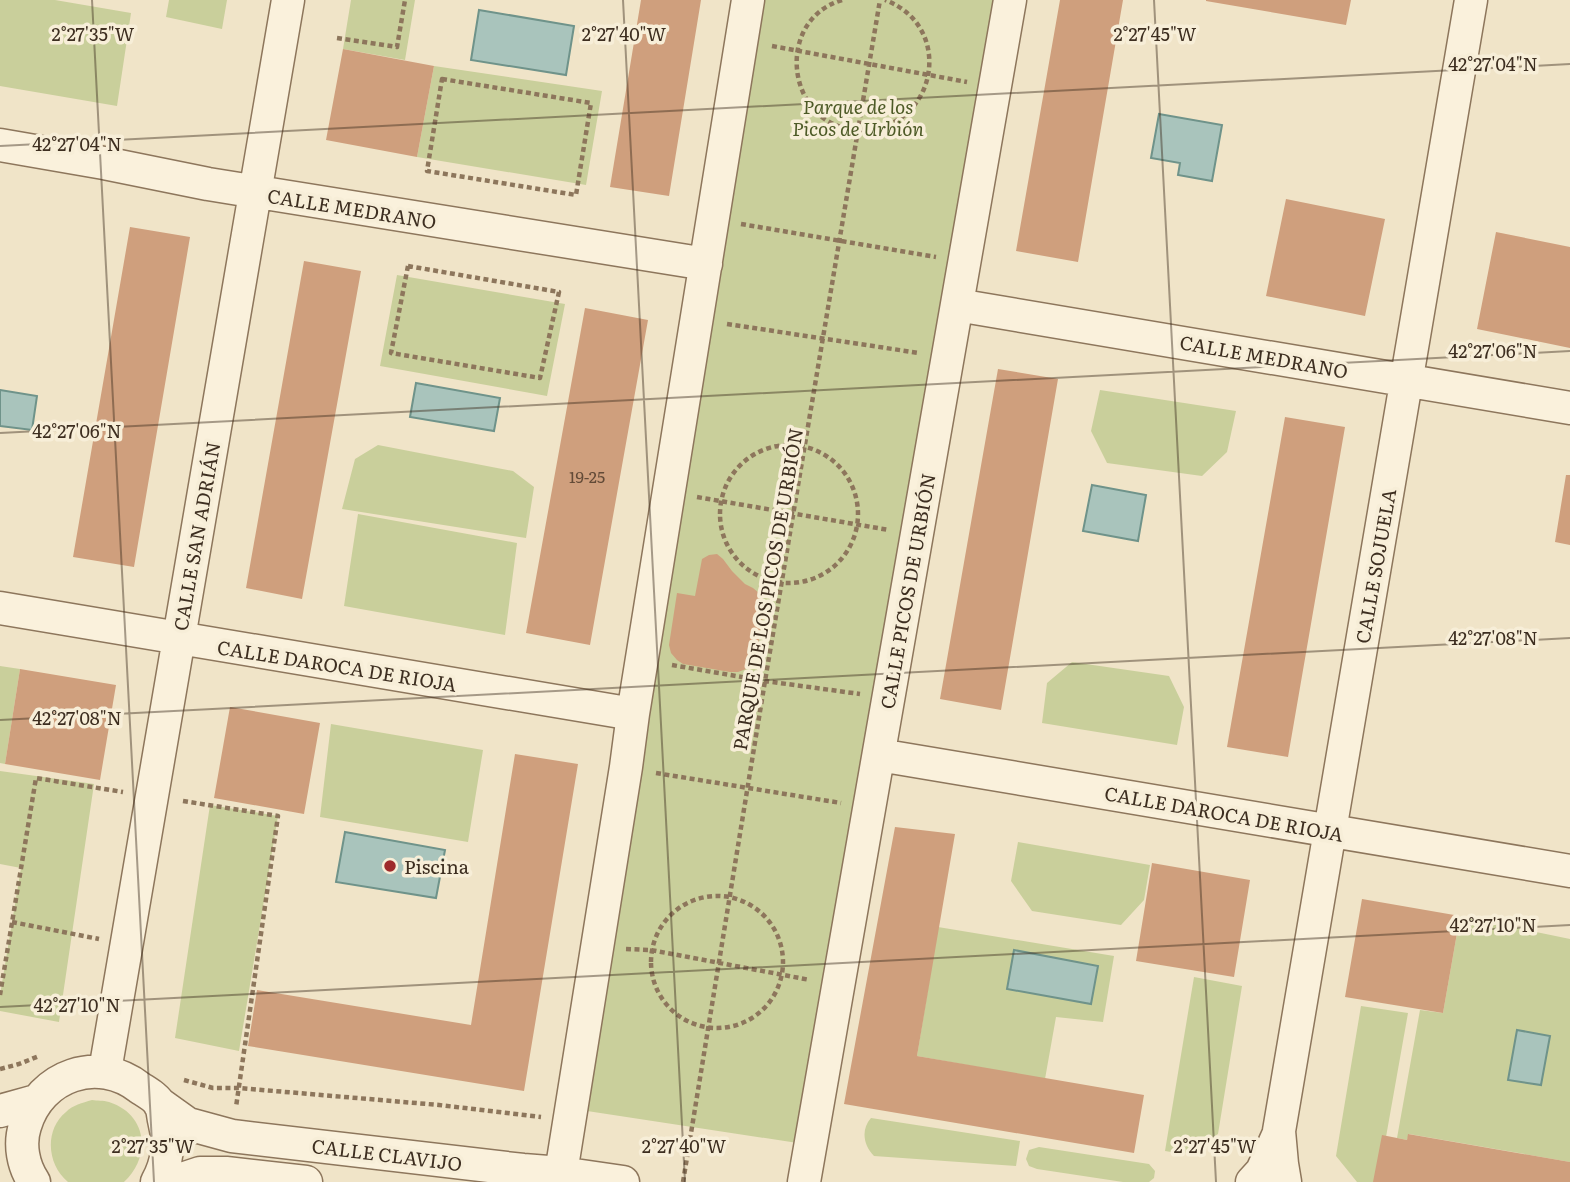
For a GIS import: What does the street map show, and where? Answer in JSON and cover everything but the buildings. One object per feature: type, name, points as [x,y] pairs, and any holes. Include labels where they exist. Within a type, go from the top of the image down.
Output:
[{"type":"street","name":"CALLE SAN ADRIÁN","points":[[105,1072],[288,0]]},
{"type":"street","points":[[561,1173],[748,0]]},
{"type":"street","name":"CALLE PICOS DE URBIÓN","points":[[804,1182],[1010,0]]},
{"type":"street","name":"CALLE SOJUELA","points":[[1252,1182],[1262,1171],[1279,1131],[1471,0]]},
{"type":"street","name":"CALLE MEDRANO","points":[[0,145],[255,192],[706,264]]},
{"type":"street","name":"CALLE MEDRANO","points":[[957,305],[1570,408]]},
{"type":"street","name":"CALLE DAROCA DE RIOJA","points":[[0,608],[633,714]]},
{"type":"street","name":"CALLE DAROCA DE RIOJA","points":[[878,755],[1570,871]]},
{"type":"street","points":[[34,1182],[25,1162],[22,1146],[23,1130],[36,1101],[55,1083],[79,1073],[105,1072]]},
{"type":"street","name":"CALLE CLAVIJO","points":[[105,1072],[129,1079],[188,1125],[232,1136],[622,1182]]},
{"type":"street","points":[[0,1111],[36,1101]]},
{"type":"street","points":[[157,1182],[164,1169],[168,1142],[160,1104]]},
{"type":"street","name":"CALLE SOJUELA","points":[[1279,1131],[1285,1182]]},
{"type":"street","points":[[0,1168],[25,1182]]},
{"type":"street","name":"CALLE CLAVIJO","points":[[173,1182],[200,1173],[226,1172],[306,1182]]},
{"type":"path","points":[[337,38],[397,47],[405,0]]},
{"type":"path","points":[[842,0],[815,16],[802,33],[797,51],[797,76],[804,96],[818,113],[836,125],[858,130],[879,128],[900,119],[917,103],[928,83],[930,61],[926,38],[914,19],[896,4],[882,0]]},
{"type":"path","name":"PARQUE DE LOS PICOS DE URBIÓN","points":[[683,1182],[765,681],[882,0]]},
{"type":"path","points":[[742,39],[928,76],[995,86]]},
{"type":"path","points":[[442,79],[591,103],[576,195],[427,171],[442,79]]},
{"type":"path","points":[[713,220],[965,262]]},
{"type":"path","points":[[408,266],[559,292],[540,378],[391,353],[408,266]]},
{"type":"path","points":[[697,319],[948,357]]},
{"type":"path","points":[[795,444],[805,447],[818,450],[838,464],[852,484],[858,507],[856,531],[846,553],[830,570],[808,581],[783,582],[765,579],[745,568],[730,552],[721,532],[719,510],[723,488],[734,470],[751,455],[771,446],[795,444]]},
{"type":"path","points":[[670,491],[918,534]]},
{"type":"path","points":[[642,660],[889,698]]},
{"type":"path","points":[[626,767],[869,808]]},
{"type":"path","points":[[0,995],[36,778],[278,816],[232,1136]]},
{"type":"path","points":[[711,896],[730,898],[754,907],[770,922],[780,942],[784,964],[780,985],[768,1005],[752,1020],[731,1027],[708,1028],[688,1023],[670,1010],[658,993],[651,972],[651,950],[659,930],[672,913],[690,901],[711,896]]},
{"type":"path","points":[[12,922],[127,945]]},
{"type":"path","points":[[597,948],[651,950],[839,985]]},
{"type":"path","points":[[0,1069],[41,1055]]},
{"type":"path","points":[[174,1075],[187,1082],[213,1088],[439,1105],[569,1122]]},
{"type":"green space","points":[[0,0],[55,0],[131,13],[117,106],[0,86]]},
{"type":"green space","points":[[169,0],[227,0],[222,29],[166,17]]},
{"type":"green space","points":[[351,0],[415,0],[405,60],[343,49]]},
{"type":"green space","name":"Parque de los Picos de Urbión","points":[[759,0],[997,0],[804,1144],[574,1109]]},
{"type":"green space","points":[[434,66],[602,91],[586,185],[417,157]]},
{"type":"green space","points":[[397,275],[565,304],[547,396],[380,366]]},
{"type":"green space","points":[[1100,390],[1236,411],[1227,452],[1202,476],[1107,463],[1091,431]]},
{"type":"green space","points":[[378,445],[513,471],[534,487],[526,538],[342,509],[355,459]]},
{"type":"green space","points":[[358,514],[517,543],[505,635],[344,606]]},
{"type":"green space","points":[[1072,662],[1169,676],[1184,707],[1177,745],[1042,723],[1047,683]]},
{"type":"green space","points":[[0,666],[20,669],[5,764],[0,763]]},
{"type":"green space","points":[[331,724],[483,750],[468,842],[320,817]]},
{"type":"green space","points":[[0,771],[94,784],[59,1022],[0,1011],[0,995],[21,868],[0,864]]},
{"type":"green space","points":[[210,805],[278,816],[239,1051],[175,1038]]},
{"type":"green space","points":[[1018,842],[1150,865],[1144,900],[1121,925],[1032,911],[1011,881]]},
{"type":"green space","points":[[1460,916],[1570,939],[1570,1162],[1409,1134],[1407,1140],[1397,1138],[1420,1010],[1443,1013]]},
{"type":"green space","points":[[938,927],[1114,956],[1103,1022],[1056,1017],[1045,1079],[917,1056]]},
{"type":"green space","points":[[1194,977],[1242,986],[1218,1134],[1183,1154],[1165,1151]]},
{"type":"green space","points":[[1361,1006],[1408,1013],[1378,1182],[1357,1182],[1336,1156]]},
{"type":"green space","points":[[92,1100],[107,1101],[122,1108],[138,1126],[142,1148],[139,1160],[124,1182],[68,1182],[61,1175],[52,1157],[51,1138],[59,1119],[69,1110]]},
{"type":"green space","points":[[871,1118],[1020,1141],[1016,1166],[874,1156],[867,1147],[865,1137]]},
{"type":"green space","points":[[1039,1147],[1149,1164],[1155,1171],[1154,1178],[1149,1182],[1123,1182],[1037,1169],[1029,1166],[1026,1159],[1029,1150]]},
{"type":"water","points":[[479,10],[574,26],[566,75],[471,60]]},
{"type":"water","points":[[1159,114],[1222,125],[1212,181],[1178,175],[1180,163],[1151,158]]},
{"type":"water","points":[[416,383],[500,398],[494,431],[410,417]]},
{"type":"water","points":[[0,390],[37,396],[32,430],[0,426]]},
{"type":"water","points":[[1092,485],[1146,495],[1138,541],[1083,531]]},
{"type":"water","name":"Piscina","points":[[345,832],[445,850],[436,898],[336,882]]},
{"type":"water","points":[[1014,950],[1098,966],[1091,1004],[1007,989]]},
{"type":"water","points":[[1517,1030],[1550,1036],[1541,1085],[1508,1080]]},
{"type":"place","name":"Piscina","points":[[390,866]]}]
